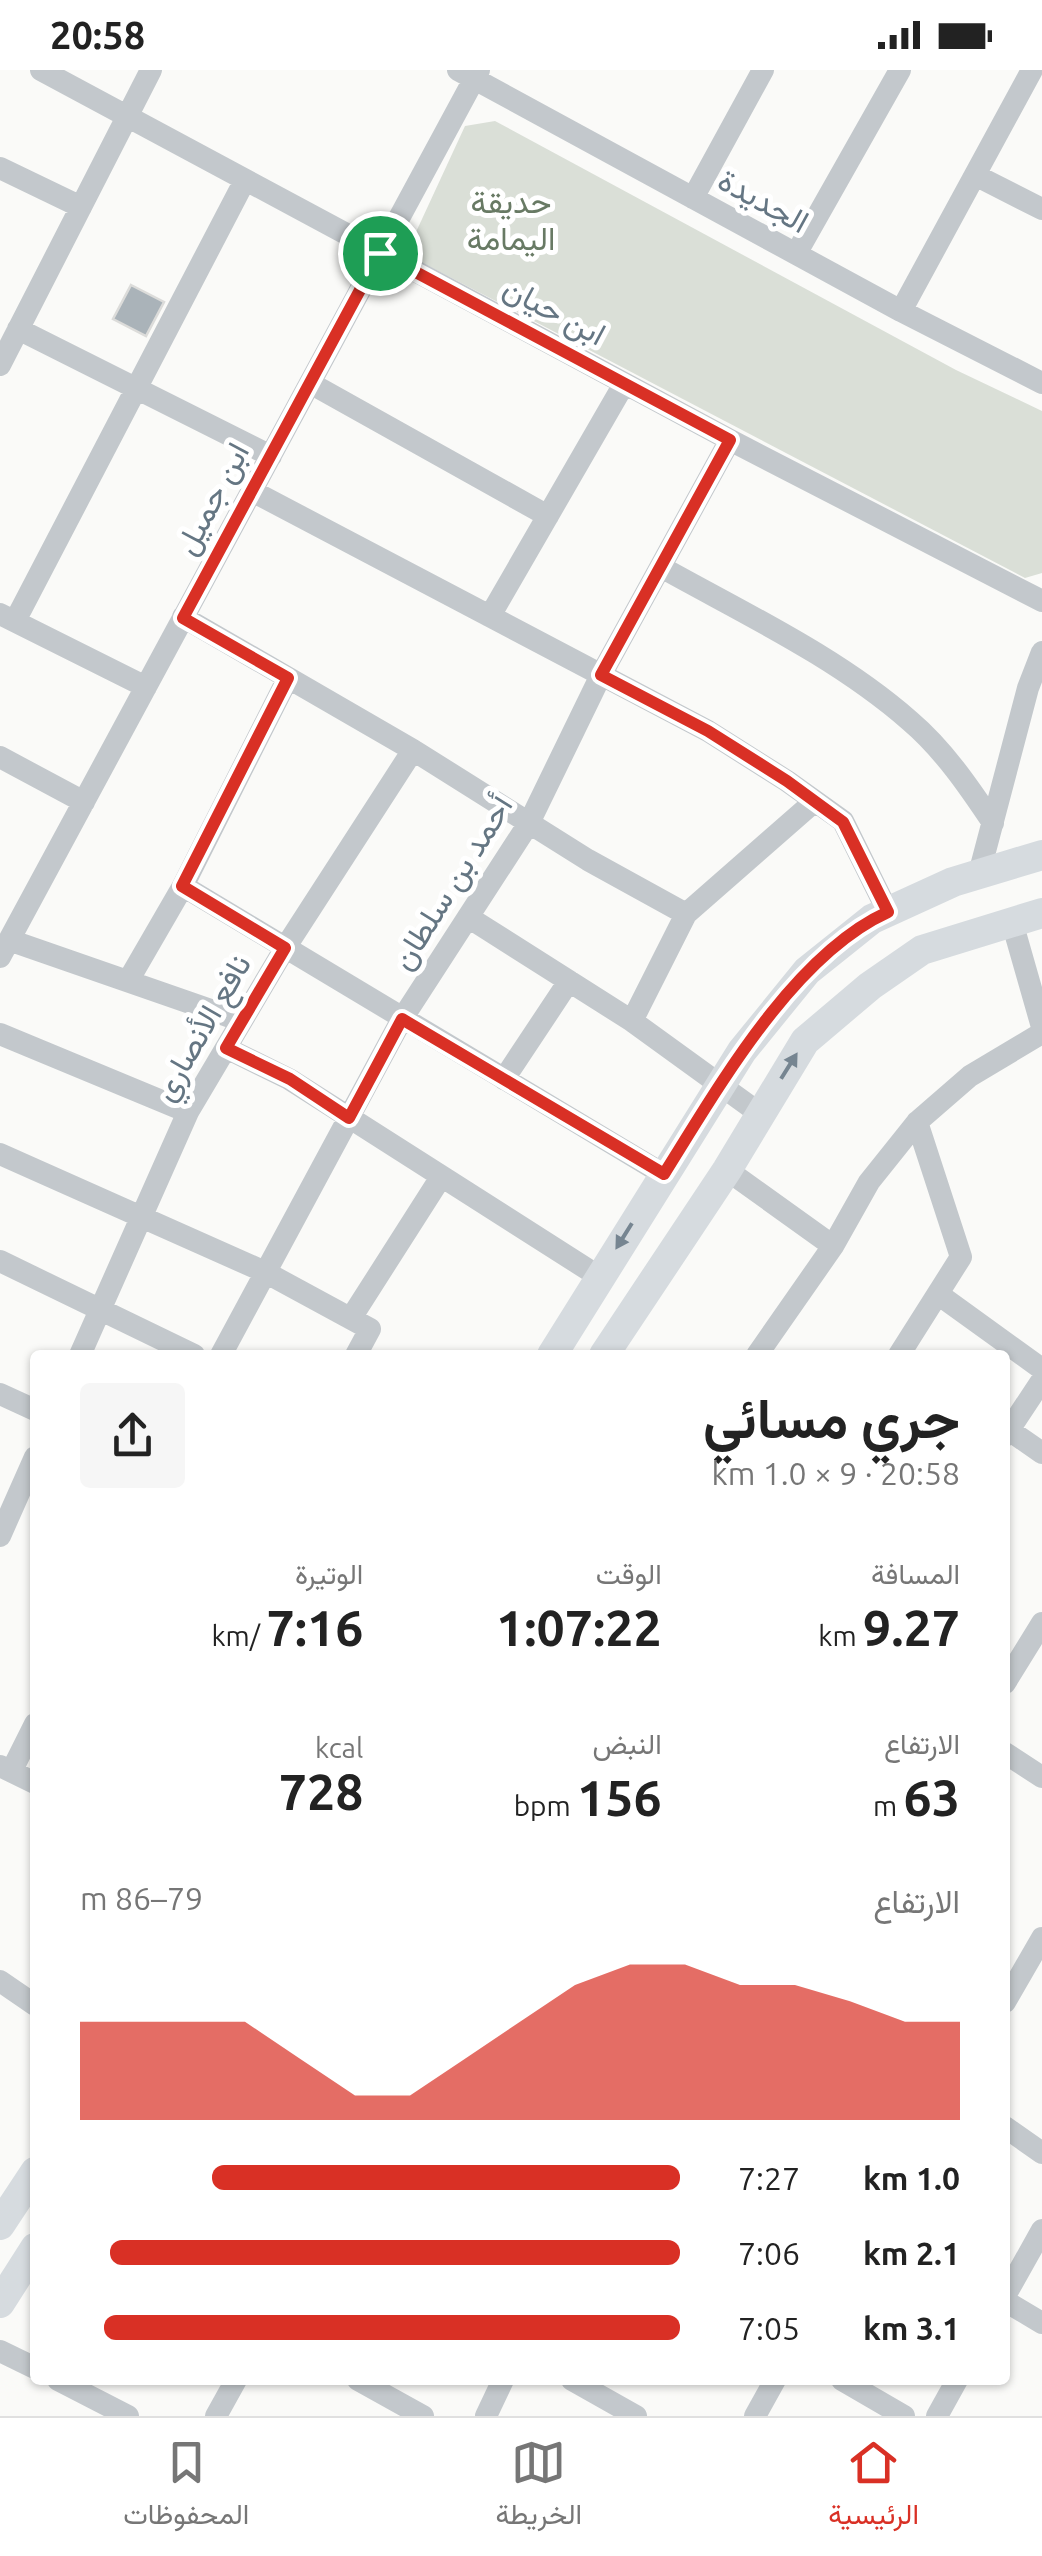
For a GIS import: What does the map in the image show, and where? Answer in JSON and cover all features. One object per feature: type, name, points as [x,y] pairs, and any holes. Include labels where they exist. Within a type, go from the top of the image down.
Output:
[{"type":"main road","points":[[555,1350],[742,1050],[807,972],[872,919],[953,882],[1042,855]]},
{"type":"main road","points":[[607,1350],[727,1170],[804,1041],[870,986],[922,950],[1042,913]]},
{"type":"main road","points":[[0,2225],[19,2182]]},
{"type":"main road","points":[[0,2303],[30,2256]]},
{"type":"street","name":"ابن حيان","points":[[41,70],[624,384],[1042,602]]},
{"type":"street","points":[[0,365],[152,70]]},
{"type":"street","points":[[693,198],[763,70]]},
{"type":"street","points":[[796,254],[900,70]]},
{"type":"street","points":[[901,312],[1032,70]]},
{"type":"street","name":"الجديدة","points":[[470,73],[901,312],[1042,383]]},
{"type":"street","name":"ابن جميل","points":[[5,948],[380,253],[470,73]]},
{"type":"street","points":[[0,168],[81,207]]},
{"type":"street","points":[[975,175],[1042,210]]},
{"type":"street","points":[[146,687],[8,618],[136,388],[245,180]]},
{"type":"street","points":[[18,329],[271,456]]},
{"type":"street","points":[[310,383],[548,516]]},
{"type":"street","points":[[490,616],[624,384]]},
{"type":"street","name":"أحمد بن سلطان","points":[[225,1350],[402,1019],[529,823],[601,675],[730,440]]},
{"type":"street","points":[[252,491],[708,731],[815,801],[843,822],[888,912]]},
{"type":"street","points":[[661,567],[833,665],[911,722],[963,778],[993,823]]},
{"type":"street","points":[[183,618],[686,914]]},
{"type":"street","points":[[979,874],[1028,688],[1042,652]]},
{"type":"street","points":[[128,981],[182,886],[288,678]]},
{"type":"street","name":"نافع الأنصاري","points":[[82,1350],[188,1112],[285,948],[412,750]]},
{"type":"street","points":[[0,756],[84,802]]},
{"type":"street","points":[[632,1021],[686,914],[815,801]]},
{"type":"street","points":[[182,886],[664,1174]]},
{"type":"street","points":[[468,917],[632,1021],[759,1112]]},
{"type":"street","points":[[760,1350],[833,1246],[869,1182],[917,1122],[970,1076],[1042,1030],[1012,922]]},
{"type":"street","points":[[5,948],[128,981],[242,1021]]},
{"type":"street","points":[[504,1080],[569,981]]},
{"type":"street","points":[[3,1041],[188,1112]]},
{"type":"street","points":[[226,1048],[290,1079],[598,1276]]},
{"type":"street","points":[[902,1350],[961,1257],[917,1122]]},
{"type":"street","points":[[0,1154],[265,1272],[360,1324]]},
{"type":"street","points":[[727,1170],[833,1246]]},
{"type":"street","points":[[357,1350],[360,1324],[442,1177]]},
{"type":"street","points":[[0,1260],[184,1350]]},
{"type":"street","points":[[938,1294],[1042,1370]]},
{"type":"street","points":[[1010,1428],[1042,1380]]},
{"type":"street","points":[[0,1394],[30,1408]]},
{"type":"street","points":[[1010,1435],[1042,1452]]},
{"type":"street","points":[[1,1532],[30,1468]]},
{"type":"street","points":[[1010,1675],[1042,1623]]},
{"type":"street","points":[[30,1732],[6,1768],[30,1780]]},
{"type":"street","points":[[1010,1756],[1042,1777]]},
{"type":"street","points":[[1015,1960],[1042,1938]]},
{"type":"street","points":[[0,1982],[30,2002]]},
{"type":"street","points":[[1010,2132],[1042,2154]]},
{"type":"street","points":[[1010,2289],[1042,2230]]},
{"type":"street","points":[[1010,2301],[1042,2323]]},
{"type":"street","points":[[0,2351],[30,2366]]},
{"type":"street","points":[[67,2385],[118,2414]]},
{"type":"street","points":[[216,2416],[233,2385]]},
{"type":"street","points":[[367,2385],[422,2416]]},
{"type":"street","points":[[486,2416],[502,2385]]},
{"type":"street","points":[[581,2385],[636,2416]]},
{"type":"street","points":[[754,2416],[772,2385]]},
{"type":"street","points":[[851,2385],[904,2416]]},
{"type":"street","points":[[937,2416],[954,2385]]},
{"type":"green space","name":"حديقة اليمامة","points":[[495,121],[956,370],[1042,411],[1042,573],[1025,578],[421,262],[416,232],[465,126]]},
{"type":"building","points":[[131,285],[164,302],[146,336],[113,319]]},
{"type":"route","points":[[380,253],[730,440],[601,675],[708,731],[843,822],[888,912],[872,919],[807,972],[742,1050],[664,1174],[402,1019],[349,1118],[290,1079],[226,1048],[285,948],[182,886],[288,678],[183,618],[380,253]]}]
